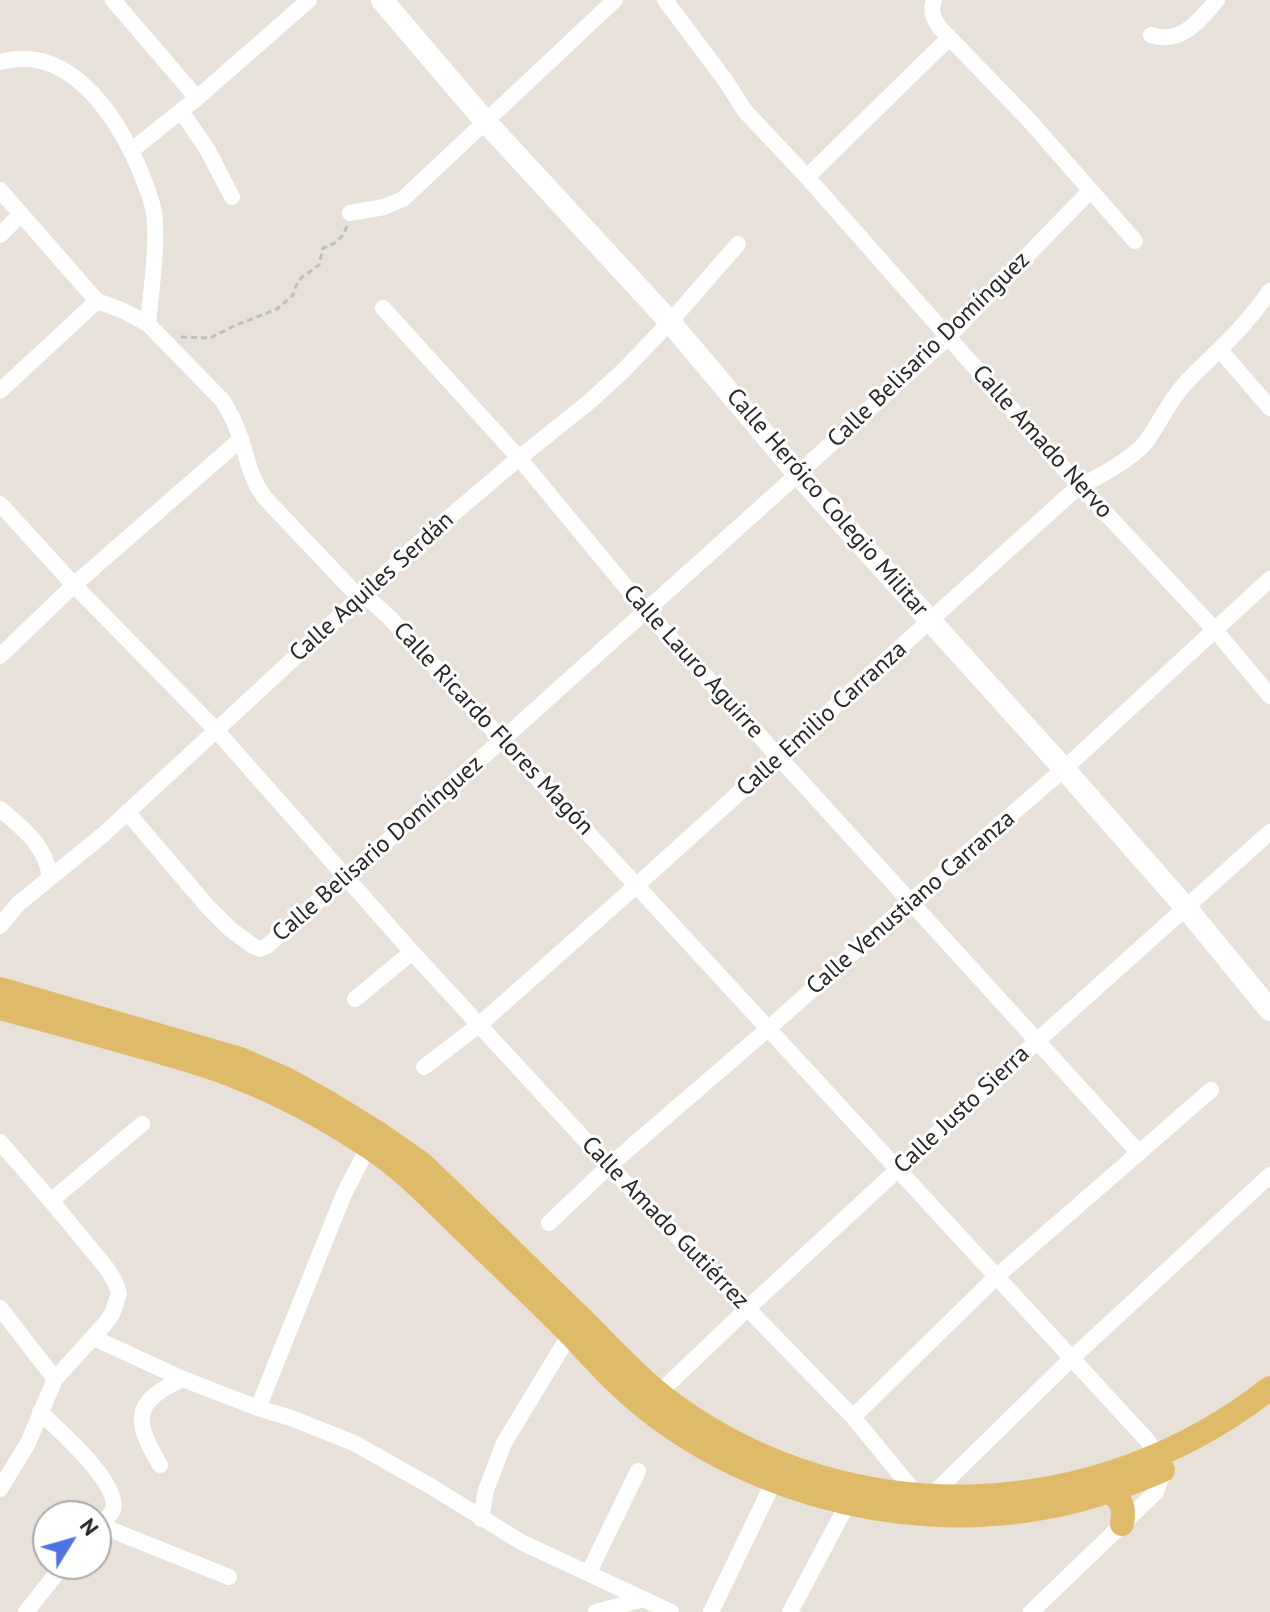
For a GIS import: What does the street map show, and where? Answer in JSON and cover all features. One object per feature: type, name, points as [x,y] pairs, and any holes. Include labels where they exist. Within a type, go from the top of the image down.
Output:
[{"type":"main road","name":"Calle Heróico Colegio Militar","points":[[382,0],[485,121],[670,322],[798,474],[1064,769],[1187,909],[1270,1010]]},
{"type":"main road","points":[[0,989],[240,1059],[326,1101],[376,1141],[405,1174],[570,1334],[618,1385],[671,1427],[715,1453],[774,1481],[814,1495],[903,1512],[971,1515],[1040,1509],[1079,1501],[1109,1491],[1161,1462],[1270,1388]]},
{"type":"main road","points":[[0,1008],[238,1077],[421,1163],[659,1393],[718,1433],[810,1474],[853,1486],[924,1495],[969,1497],[1036,1490],[1202,1452],[1270,1408]]},
{"type":"main road","points":[[1109,1491],[1124,1505],[1122,1524]]},
{"type":"street","points":[[113,0],[197,98]]},
{"type":"street","points":[[132,150],[309,0]]},
{"type":"street","points":[[350,213],[384,207],[403,199],[615,0]]},
{"type":"street","name":"Calle Amado Nervo","points":[[665,0],[745,111],[807,177],[1079,486],[1215,630],[1270,696]]},
{"type":"street","points":[[1151,35],[1162,38],[1178,36],[1217,0]]},
{"type":"street","points":[[933,8],[949,38],[1028,119],[1135,241]]},
{"type":"street","points":[[807,177],[949,38]]},
{"type":"street","points":[[0,62],[17,58],[36,59],[67,72],[101,104],[132,150],[154,214],[148,324]]},
{"type":"street","points":[[181,111],[207,149],[232,197]]},
{"type":"street","name":"Calle Ricardo Flores Magón","points":[[0,190],[97,301],[148,324],[223,401],[241,439],[257,486],[265,498],[342,580],[389,617],[503,739],[1147,1440],[1161,1462]]},
{"type":"street","name":"Calle Belisario Domínguez","points":[[127,812],[208,907],[244,940],[260,949],[273,942],[948,337],[1090,191]]},
{"type":"street","points":[[0,235],[21,214]]},
{"type":"street","name":"Calle Aquiles Serdán","points":[[0,926],[18,904],[93,844],[360,595],[622,372],[738,244]]},
{"type":"street","name":"Calle Emilio Carranza","points":[[424,1067],[479,1025],[637,885],[1079,486],[1094,480],[1144,445],[1182,386],[1220,350],[1270,291]]},
{"type":"street","points":[[0,391],[97,301]]},
{"type":"street","name":"Calle Lauro Aguirre","points":[[383,308],[519,458],[645,610],[1139,1153]]},
{"type":"street","points":[[1220,350],[1270,408]]},
{"type":"street","points":[[0,656],[74,585],[241,439]]},
{"type":"street","name":"Calle Amado Gutiérrez","points":[[0,504],[74,585],[216,730],[412,952],[609,1166],[853,1417],[924,1495]]},
{"type":"street","name":"Calle Venustiano Carranza","points":[[549,1223],[609,1166],[1064,769],[1270,579]]},
{"type":"street","points":[[0,809],[36,843],[46,858],[50,877]]},
{"type":"street","name":"Calle Justo Sierra","points":[[659,1393],[1037,1041],[1270,832]]},
{"type":"street","points":[[355,999],[412,952]]},
{"type":"street","points":[[853,1417],[996,1277],[1211,1090]]},
{"type":"street","points":[[52,1200],[142,1124]]},
{"type":"street","points":[[258,1408],[344,1194],[359,1164],[376,1141]]},
{"type":"street","points":[[0,1142],[52,1200],[117,1285],[119,1294],[112,1314],[94,1338],[55,1379],[28,1443],[0,1489]]},
{"type":"street","points":[[924,1495],[1270,1175]]},
{"type":"street","points":[[0,1308],[55,1379]]},
{"type":"street","points":[[481,1519],[486,1490],[504,1443],[570,1334]]},
{"type":"street","points":[[94,1338],[183,1379],[354,1443],[521,1542],[671,1612]]},
{"type":"street","points":[[160,1465],[145,1437],[142,1414],[153,1395],[183,1379]]},
{"type":"street","points":[[40,1412],[84,1456],[110,1489],[112,1512]]},
{"type":"street","points":[[1036,1610],[1156,1492],[1161,1462]]},
{"type":"street","points":[[589,1572],[638,1471]]},
{"type":"street","points":[[711,1612],[774,1481]]},
{"type":"street","points":[[790,1612],[848,1503]]},
{"type":"street","points":[[112,1532],[229,1577]]},
{"type":"street","points":[[26,1612],[51,1580]]},
{"type":"street","points":[[596,1612],[644,1599]]},
{"type":"path","points":[[162,336],[210,338],[277,309],[293,295],[301,278],[319,265],[323,248],[340,239],[350,213]]}]
